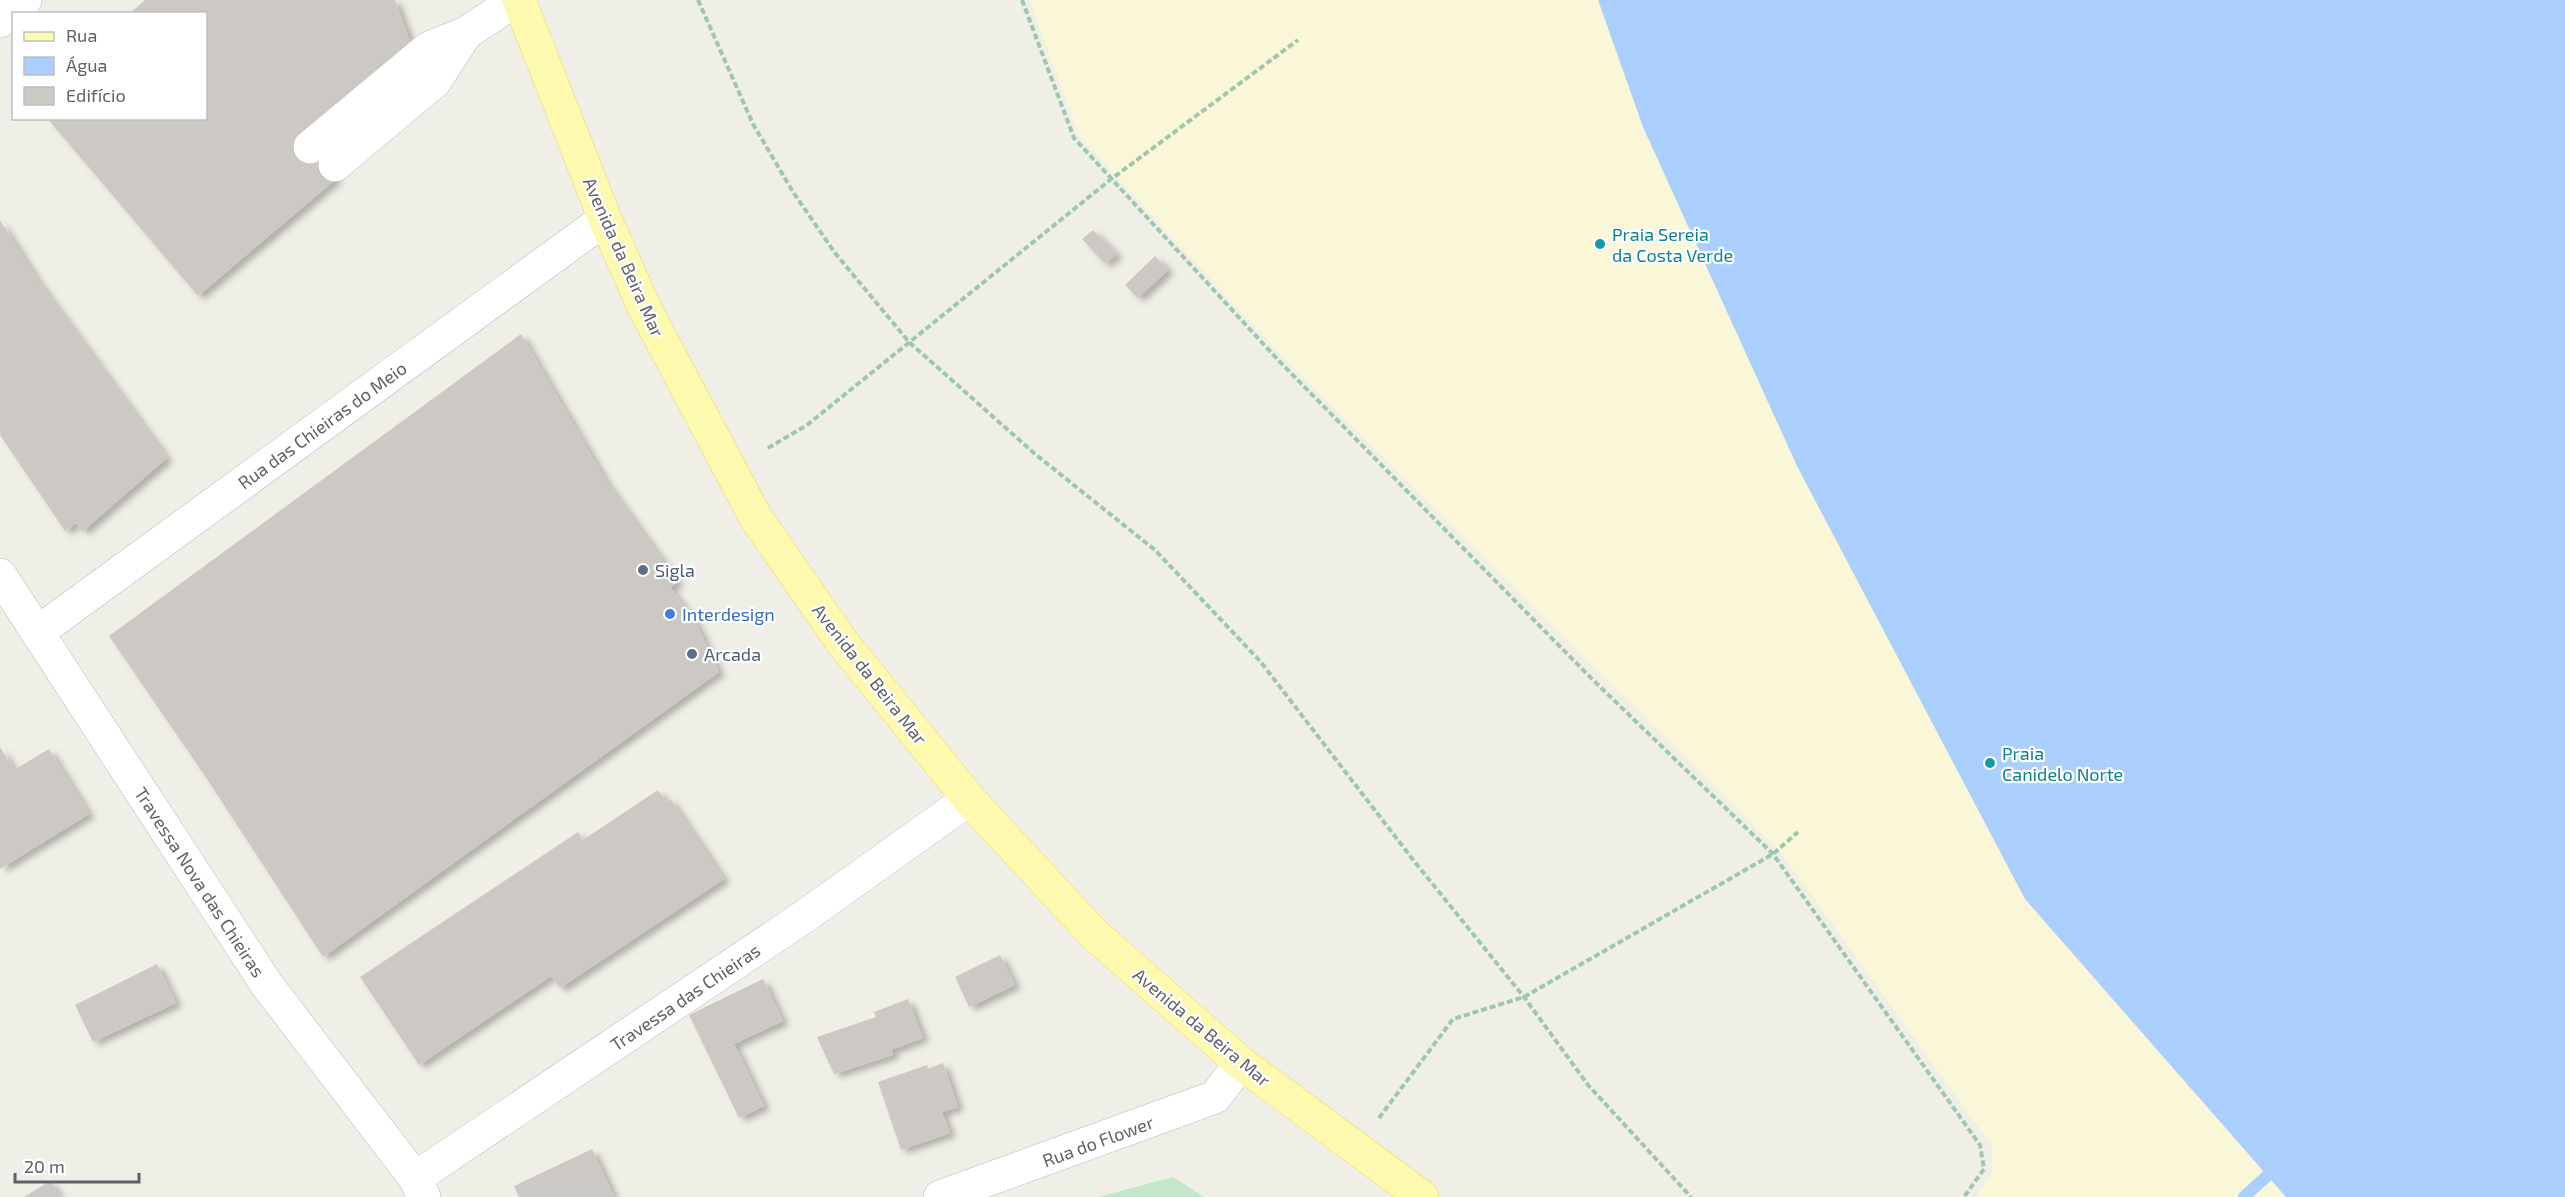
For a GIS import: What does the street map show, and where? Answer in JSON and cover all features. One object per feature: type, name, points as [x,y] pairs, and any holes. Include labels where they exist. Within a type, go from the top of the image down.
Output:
[{"type":"main road","name":"Avenida da Beira Mar","points":[[517,0],[605,219],[650,318],[756,519],[842,642],[969,799],[1094,934],[1241,1063],[1422,1197]]},
{"type":"street","points":[[0,21],[25,0]]},
{"type":"street","points":[[322,156],[429,48],[466,33],[517,0]]},
{"type":"street","name":"Rua das Chieiras do Meio","points":[[38,632],[605,219]]},
{"type":"street","name":"Travessa Nova das Chieiras","points":[[0,575],[267,985],[420,1188]]},
{"type":"street","name":"Travessa das Chieiras","points":[[420,1188],[969,799]]},
{"type":"street","name":"Rua do Flower","points":[[940,1197],[1122,1133],[1215,1097],[1241,1063]]},
{"type":"path","points":[[698,0],[753,124],[793,192],[835,253],[909,342],[1035,454],[1155,550],[1260,661],[1414,861],[1524,997],[1588,1085],[1691,1197]]},
{"type":"path","points":[[1022,0],[1074,138],[1110,180],[1279,361],[1592,679],[1773,854],[1980,1145],[1984,1169],[1964,1197]]},
{"type":"path","points":[[768,448],[807,425],[1110,180],[1298,40]]},
{"type":"path","points":[[1378,1120],[1453,1019],[1524,997],[1773,854],[1798,832]]},
{"type":"green space","points":[[1173,1177],[1204,1197],[1098,1197]]},
{"type":"sand","points":[[1029,0],[1912,0],[2565,1197],[1976,1197],[1992,1172],[1992,1146],[1782,854],[1278,352],[1079,136]]},
{"type":"water","points":[[1598,0],[2565,0],[2565,1197],[2286,1197],[2025,899],[1798,468],[1643,127]]},
{"type":"building","points":[[145,0],[395,0],[410,42],[299,135],[336,179],[198,296],[49,120],[207,120],[207,12],[131,12]]},
{"type":"building","points":[[0,220],[38,281],[167,458],[83,531],[76,523],[65,531],[0,435]]},
{"type":"building","points":[[1093,230],[1117,254],[1105,264],[1082,239]]},
{"type":"building","points":[[1155,256],[1168,270],[1138,298],[1125,285]]},
{"type":"building","points":[[521,334],[607,483],[678,582],[670,587],[696,623],[719,672],[323,957],[205,776],[109,636]]},
{"type":"building","points":[[0,747],[14,770],[49,749],[89,814],[0,869]]},
{"type":"building","points":[[658,790],[666,802],[670,799],[724,879],[560,988],[551,976],[419,1065],[360,977],[578,832],[583,840]]},
{"type":"building","points":[[1000,955],[1015,985],[969,1007],[955,977]]},
{"type":"building","points":[[157,964],[176,1003],[93,1042],[75,1005]]},
{"type":"building","points":[[763,979],[783,1021],[734,1044],[764,1106],[739,1118],[689,1015]]},
{"type":"building","points":[[908,999],[923,1038],[891,1050],[893,1055],[834,1074],[817,1037],[876,1017],[874,1012]]},
{"type":"building","points":[[943,1063],[958,1107],[942,1112],[950,1133],[901,1150],[878,1082],[927,1065],[928,1069]]},
{"type":"building","points":[[592,1149],[614,1197],[519,1197],[514,1186]]},
{"type":"building","points":[[50,1181],[60,1197],[24,1197]]},
{"type":"waterway","points":[[2244,1197],[2267,1176]]},
{"type":"place","name":"Praia Sereia da Costa Verde","points":[[1600,244]]},
{"type":"place","name":"Sigla","points":[[643,570]]},
{"type":"place","name":"Interdesign","points":[[670,614]]},
{"type":"place","name":"Arcada","points":[[692,654]]},
{"type":"place","name":"Praia Canidelo Norte","points":[[1990,763]]}]
